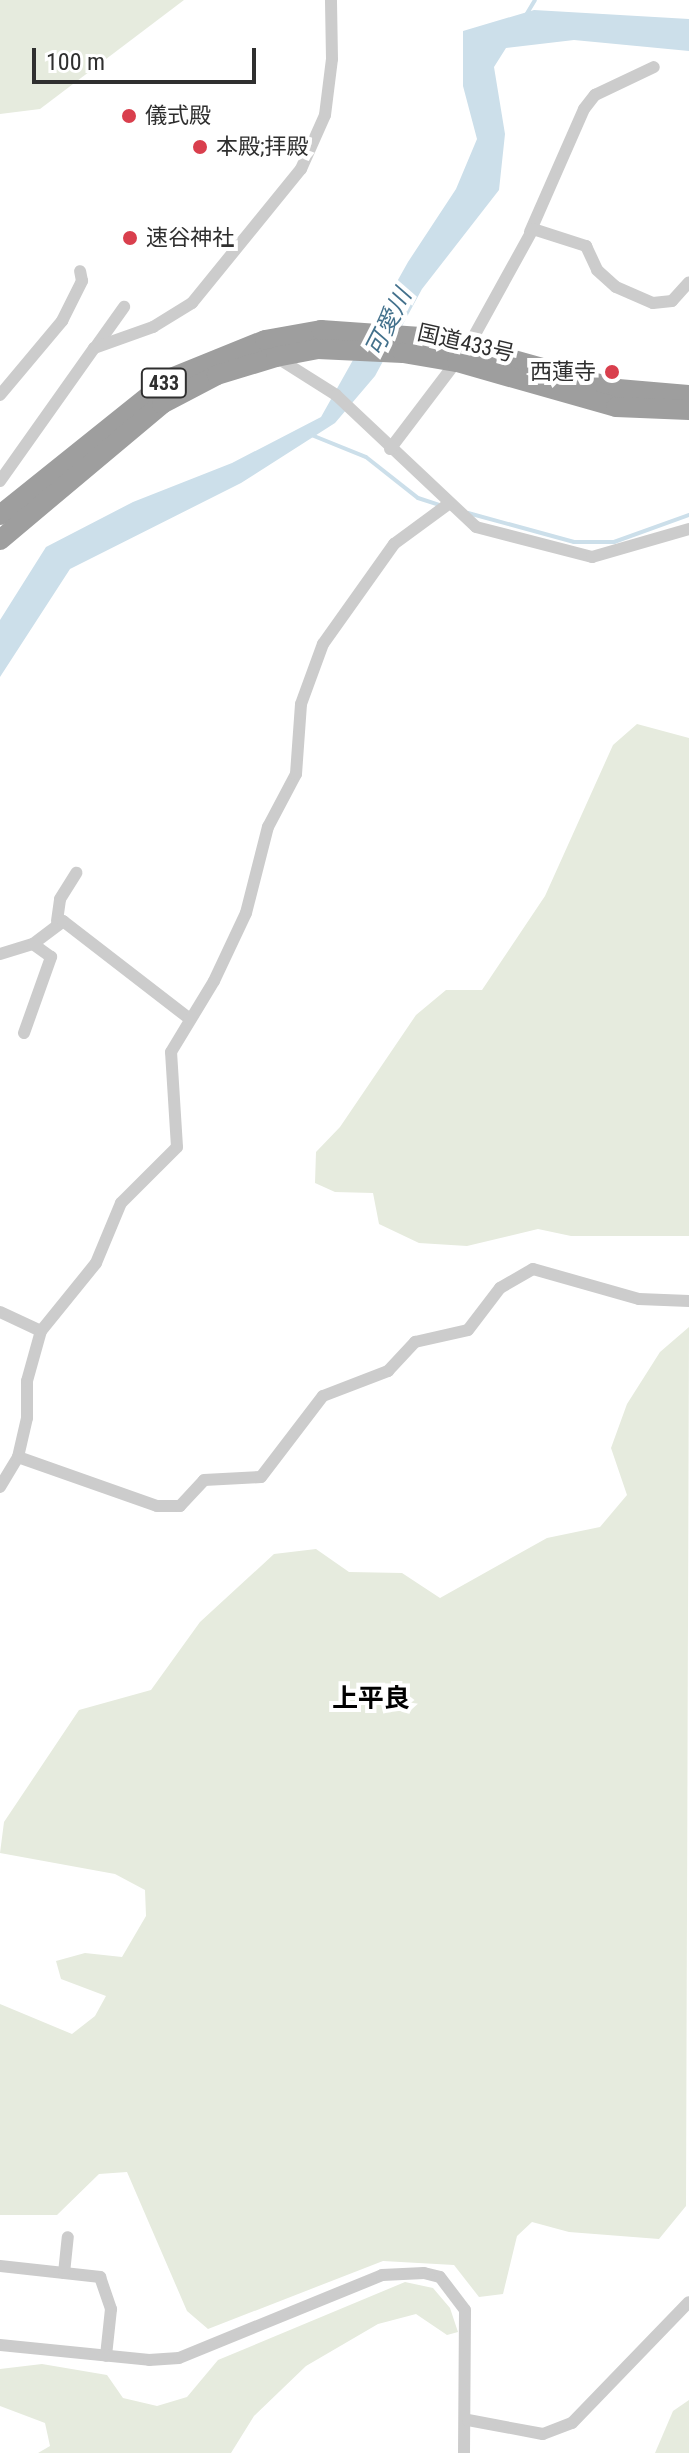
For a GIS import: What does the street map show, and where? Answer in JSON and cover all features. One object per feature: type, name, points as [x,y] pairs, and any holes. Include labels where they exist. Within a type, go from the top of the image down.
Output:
[{"type":"highway","name":"国道433号","points":[[0,515],[171,378],[265,340],[321,330],[361,340],[463,354],[618,389],[689,395]]},
{"type":"highway","name":"国道433号","points":[[0,540],[162,404],[217,375],[276,357],[361,340]]},
{"type":"highway","name":"国道433号","points":[[463,354],[616,407],[689,410]]},
{"type":"street","points":[[95,348],[153,327],[192,303],[301,169],[325,115],[332,59],[331,0]]},
{"type":"street","points":[[390,449],[463,354],[530,232],[584,109],[595,95],[654,67]]},
{"type":"street","points":[[530,232],[541,227],[582,244],[616,287],[653,303],[672,301],[689,282]]},
{"type":"street","points":[[0,395],[62,321],[82,281],[80,271]]},
{"type":"street","points":[[0,481],[124,307]]},
{"type":"street","points":[[276,357],[334,393],[447,505],[478,528],[592,557],[689,529]]},
{"type":"street","points":[[0,1487],[18,1457],[27,1418],[27,1381],[41,1331],[96,1263],[121,1203],[177,1147],[171,1052],[246,913],[268,827],[296,774],[301,704],[323,644],[394,544],[447,505]]},
{"type":"street","points":[[0,954],[33,944],[57,921],[60,899],[76,873]]},
{"type":"street","points":[[57,921],[90,938],[190,1019]]},
{"type":"street","points":[[24,1033],[51,957],[33,944]]},
{"type":"street","points":[[18,1457],[157,1506],[180,1506],[204,1480],[261,1477],[323,1396],[388,1371],[415,1342],[468,1330],[500,1288],[533,1269],[639,1299],[689,1301]]},
{"type":"street","points":[[0,1312],[41,1331]]},
{"type":"street","points":[[64,2273],[68,2237]]},
{"type":"street","points":[[0,2266],[100,2277],[111,2309],[106,2356]]},
{"type":"street","points":[[0,2345],[106,2356],[179,2358],[382,2275],[424,2273],[440,2277],[465,2310],[468,2420],[464,2453]]},
{"type":"street","points":[[468,2420],[543,2434],[572,2423],[689,2302]]},
{"type":"shaded area","points":[[0,0],[184,0],[40,109],[0,114]]},
{"type":"shaded area","points":[[637,724],[689,738],[689,1236],[571,1236],[538,1229],[467,1246],[419,1243],[379,1224],[373,1193],[335,1192],[315,1183],[316,1152],[340,1127],[416,1015],[446,990],[482,990],[545,896],[613,745]]},
{"type":"shaded area","points":[[689,1327],[686,2206],[659,2239],[569,2232],[532,2222],[517,2236],[503,2294],[479,2297],[454,2265],[383,2261],[208,2329],[187,2311],[127,2172],[99,2174],[57,2215],[0,2215],[0,2004],[72,2034],[95,2016],[106,1996],[61,1979],[56,1961],[85,1953],[122,1957],[146,1916],[145,1890],[115,1874],[0,1853],[4,1822],[79,1710],[151,1690],[200,1622],[274,1554],[316,1549],[349,1572],[402,1573],[440,1598],[547,1538],[600,1527],[627,1495],[611,1448],[627,1404],[660,1352]]},
{"type":"shaded area","points":[[405,2282],[433,2288],[450,2308],[458,2332],[447,2335],[416,2314],[378,2324],[306,2366],[254,2416],[231,2453],[38,2453],[50,2446],[45,2423],[0,2406],[0,2369],[42,2364],[107,2375],[123,2398],[157,2406],[187,2397],[218,2360]]},
{"type":"shaded area","points":[[689,2400],[689,2453],[655,2453],[673,2411]]},
{"type":"water","name":"可愛川","points":[[534,10],[689,19],[689,51],[574,40],[506,48],[494,67],[505,134],[499,190],[422,289],[375,376],[335,423],[241,483],[70,569],[0,677],[0,620],[46,547],[133,502],[232,463],[321,417],[408,262],[456,189],[477,139],[463,86],[463,31]]},
{"type":"waterway","points":[[526,15],[535,0]]},
{"type":"waterway","points":[[309,434],[366,457],[418,498],[440,505]]},
{"type":"waterway","points":[[468,513],[574,542],[614,542],[689,515]]},
{"type":"place","name":"儀式殿","points":[[129,116]]},
{"type":"place","name":"本殿;拝殿","points":[[200,147]]},
{"type":"place","name":"速谷神社","points":[[130,238]]},
{"type":"place","name":"西蓮寺","points":[[612,372]]},
{"type":"district","name":"上平良","points":[[371,1699]]}]
